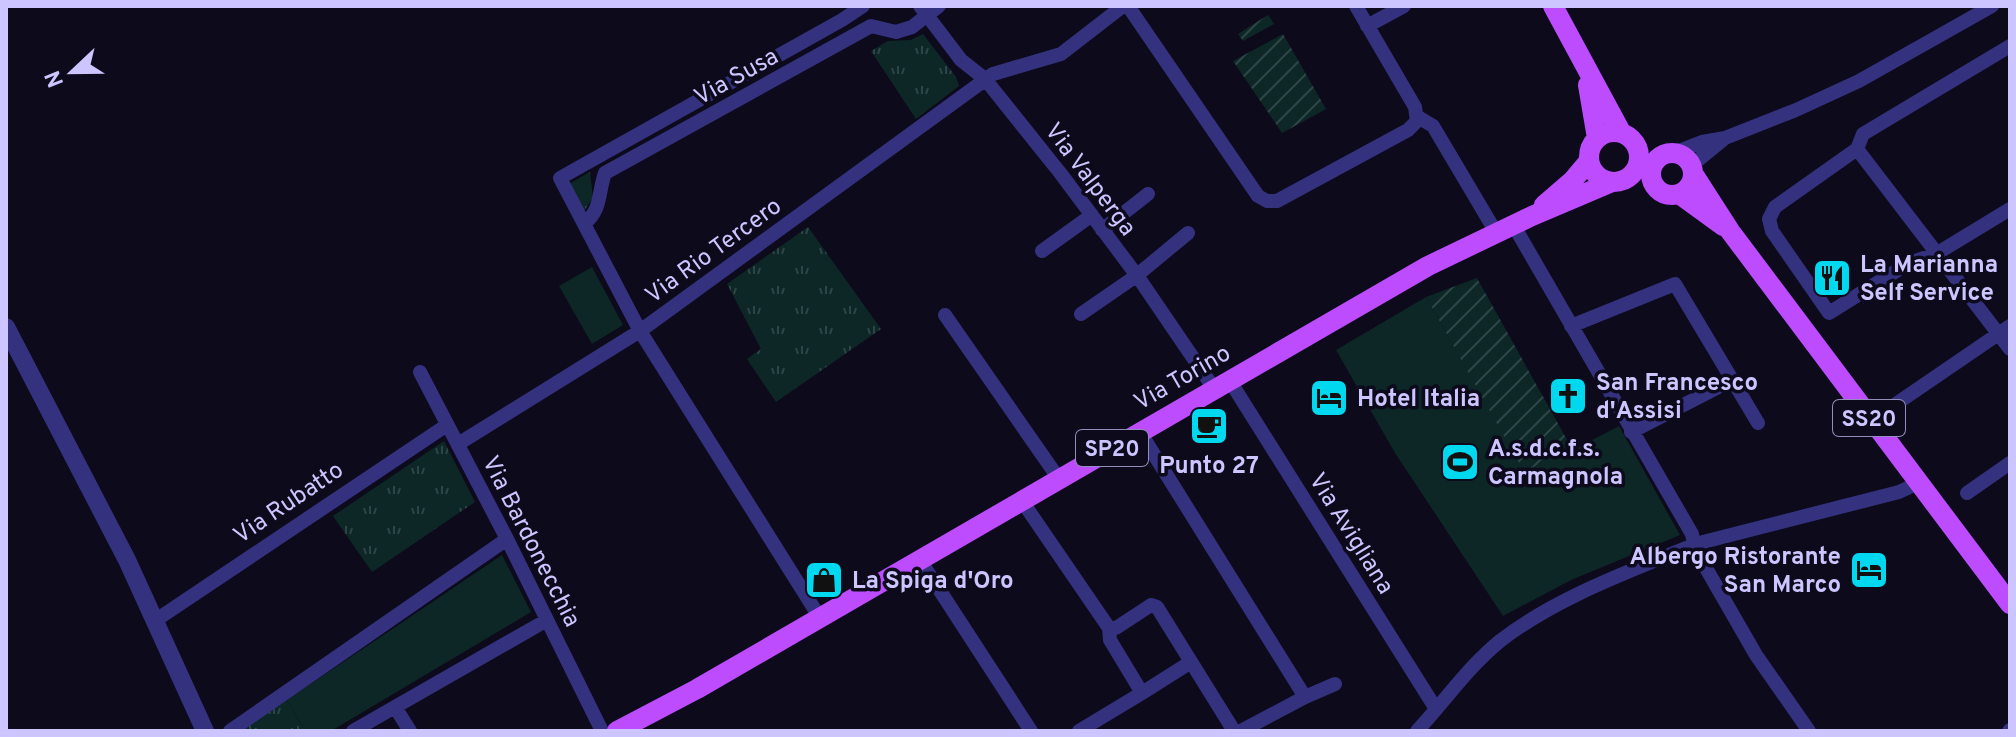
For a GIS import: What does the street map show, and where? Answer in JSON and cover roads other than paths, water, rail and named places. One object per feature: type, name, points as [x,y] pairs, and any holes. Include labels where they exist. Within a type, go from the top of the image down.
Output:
[{"type":"main road","points":[[1553,6],[1621,132],[1638,148],[1638,165],[1620,180]]},
{"type":"main road","points":[[1585,69],[1597,138]]},
{"type":"main road","points":[[1621,132],[1612,131],[1597,138],[1592,145],[1589,161],[1597,175],[1654,185]]},
{"type":"main road","points":[[1638,148],[1683,155],[1693,170],[1689,187],[1679,194],[1665,194],[1651,179],[1652,165],[1669,154]]},
{"type":"main road","name":"Via Torino","points":[[1515,225],[1573,180],[1589,161]]},
{"type":"main road","name":"SS20","points":[[1693,170],[1730,231],[2010,604]]},
{"type":"main road","name":"Via Torino","points":[[697,689],[1428,266],[1620,180]]},
{"type":"main road","name":"SS20","points":[[1679,194],[1730,231]]},
{"type":"main road","points":[[617,731],[697,689]]},
{"type":"main road","points":[[632,731],[697,689]]},
{"type":"street","name":"Via Susa","points":[[820,618],[640,331],[560,178],[863,6]]},
{"type":"street","name":"Via Rio Tercero","points":[[458,444],[640,331],[985,79],[1061,54],[1125,6]]},
{"type":"street","points":[[1125,6],[1258,196],[1267,201],[1277,201],[1414,126],[1418,117],[1415,107],[1356,6]]},
{"type":"street","points":[[1367,26],[1404,6]]},
{"type":"street","points":[[1669,154],[1702,142],[1725,138],[1796,110],[1859,81],[1992,6]]},
{"type":"street","name":"Via Susa","points":[[584,224],[599,206],[605,173],[871,26],[896,32],[912,27],[929,9]]},
{"type":"street","name":"Via Valperga","points":[[929,9],[961,60],[985,79],[1222,385]]},
{"type":"street","points":[[2010,46],[1863,134],[1857,149],[1775,207],[1769,219],[1772,231],[1829,313],[1909,263],[1936,254],[2010,209]]},
{"type":"street","points":[[1418,117],[1433,126],[1515,225],[1692,534],[1695,549],[1756,655],[1809,731]]},
{"type":"street","points":[[1693,170],[1725,138]]},
{"type":"street","points":[[1857,149],[1936,254],[2004,329],[2010,349]]},
{"type":"street","points":[[1102,230],[1148,194]]},
{"type":"street","points":[[1042,251],[1092,215]]},
{"type":"street","points":[[1081,314],[1136,276],[1188,233]]},
{"type":"street","points":[[1571,326],[1675,284],[1758,423]]},
{"type":"street","points":[[945,315],[1059,479]]},
{"type":"street","points":[[6,327],[156,620],[205,731]]},
{"type":"street","points":[[1871,421],[2004,329]]},
{"type":"street","name":"Via Bardonecchia","points":[[420,372],[602,731]]},
{"type":"street","points":[[1631,432],[1732,380]]},
{"type":"street","name":"Via Avigliana","points":[[1222,385],[1436,709]]},
{"type":"street","name":"Via Rubatto","points":[[156,620],[447,425]]},
{"type":"street","points":[[1140,432],[1305,697]]},
{"type":"street","points":[[1967,493],[2010,463]]},
{"type":"street","points":[[1417,731],[1471,668],[1500,641],[1592,587],[1686,548],[1695,549],[1703,542],[1899,492],[1918,483]]},
{"type":"street","points":[[1022,501],[1109,628],[1110,640],[1142,693]]},
{"type":"street","points":[[230,731],[507,539]]},
{"type":"street","points":[[920,560],[1031,731]]},
{"type":"street","points":[[1109,628],[1116,628],[1151,605],[1157,607],[1234,731]]},
{"type":"street","points":[[353,731],[547,620]]},
{"type":"street","points":[[1079,731],[1191,662]]},
{"type":"street","points":[[1241,731],[1335,684]]},
{"type":"street","points":[[395,707],[410,731]]},
{"type":"place","name":"La Marianna Self Service","points":[[1832,278]]},
{"type":"place","name":"San Francesco d'Assisi","points":[[1568,396]]},
{"type":"place","name":"Hotel Italia","points":[[1329,398]]},
{"type":"place","name":"Punto 27","points":[[1209,426]]},
{"type":"place","name":"A.s.d.c.f.s. Carmagnola","points":[[1460,462]]},
{"type":"place","name":"Albergo Ristorante San Marco","points":[[1869,570]]},
{"type":"place","name":"La Spiga d'Oro","points":[[824,580]]}]
